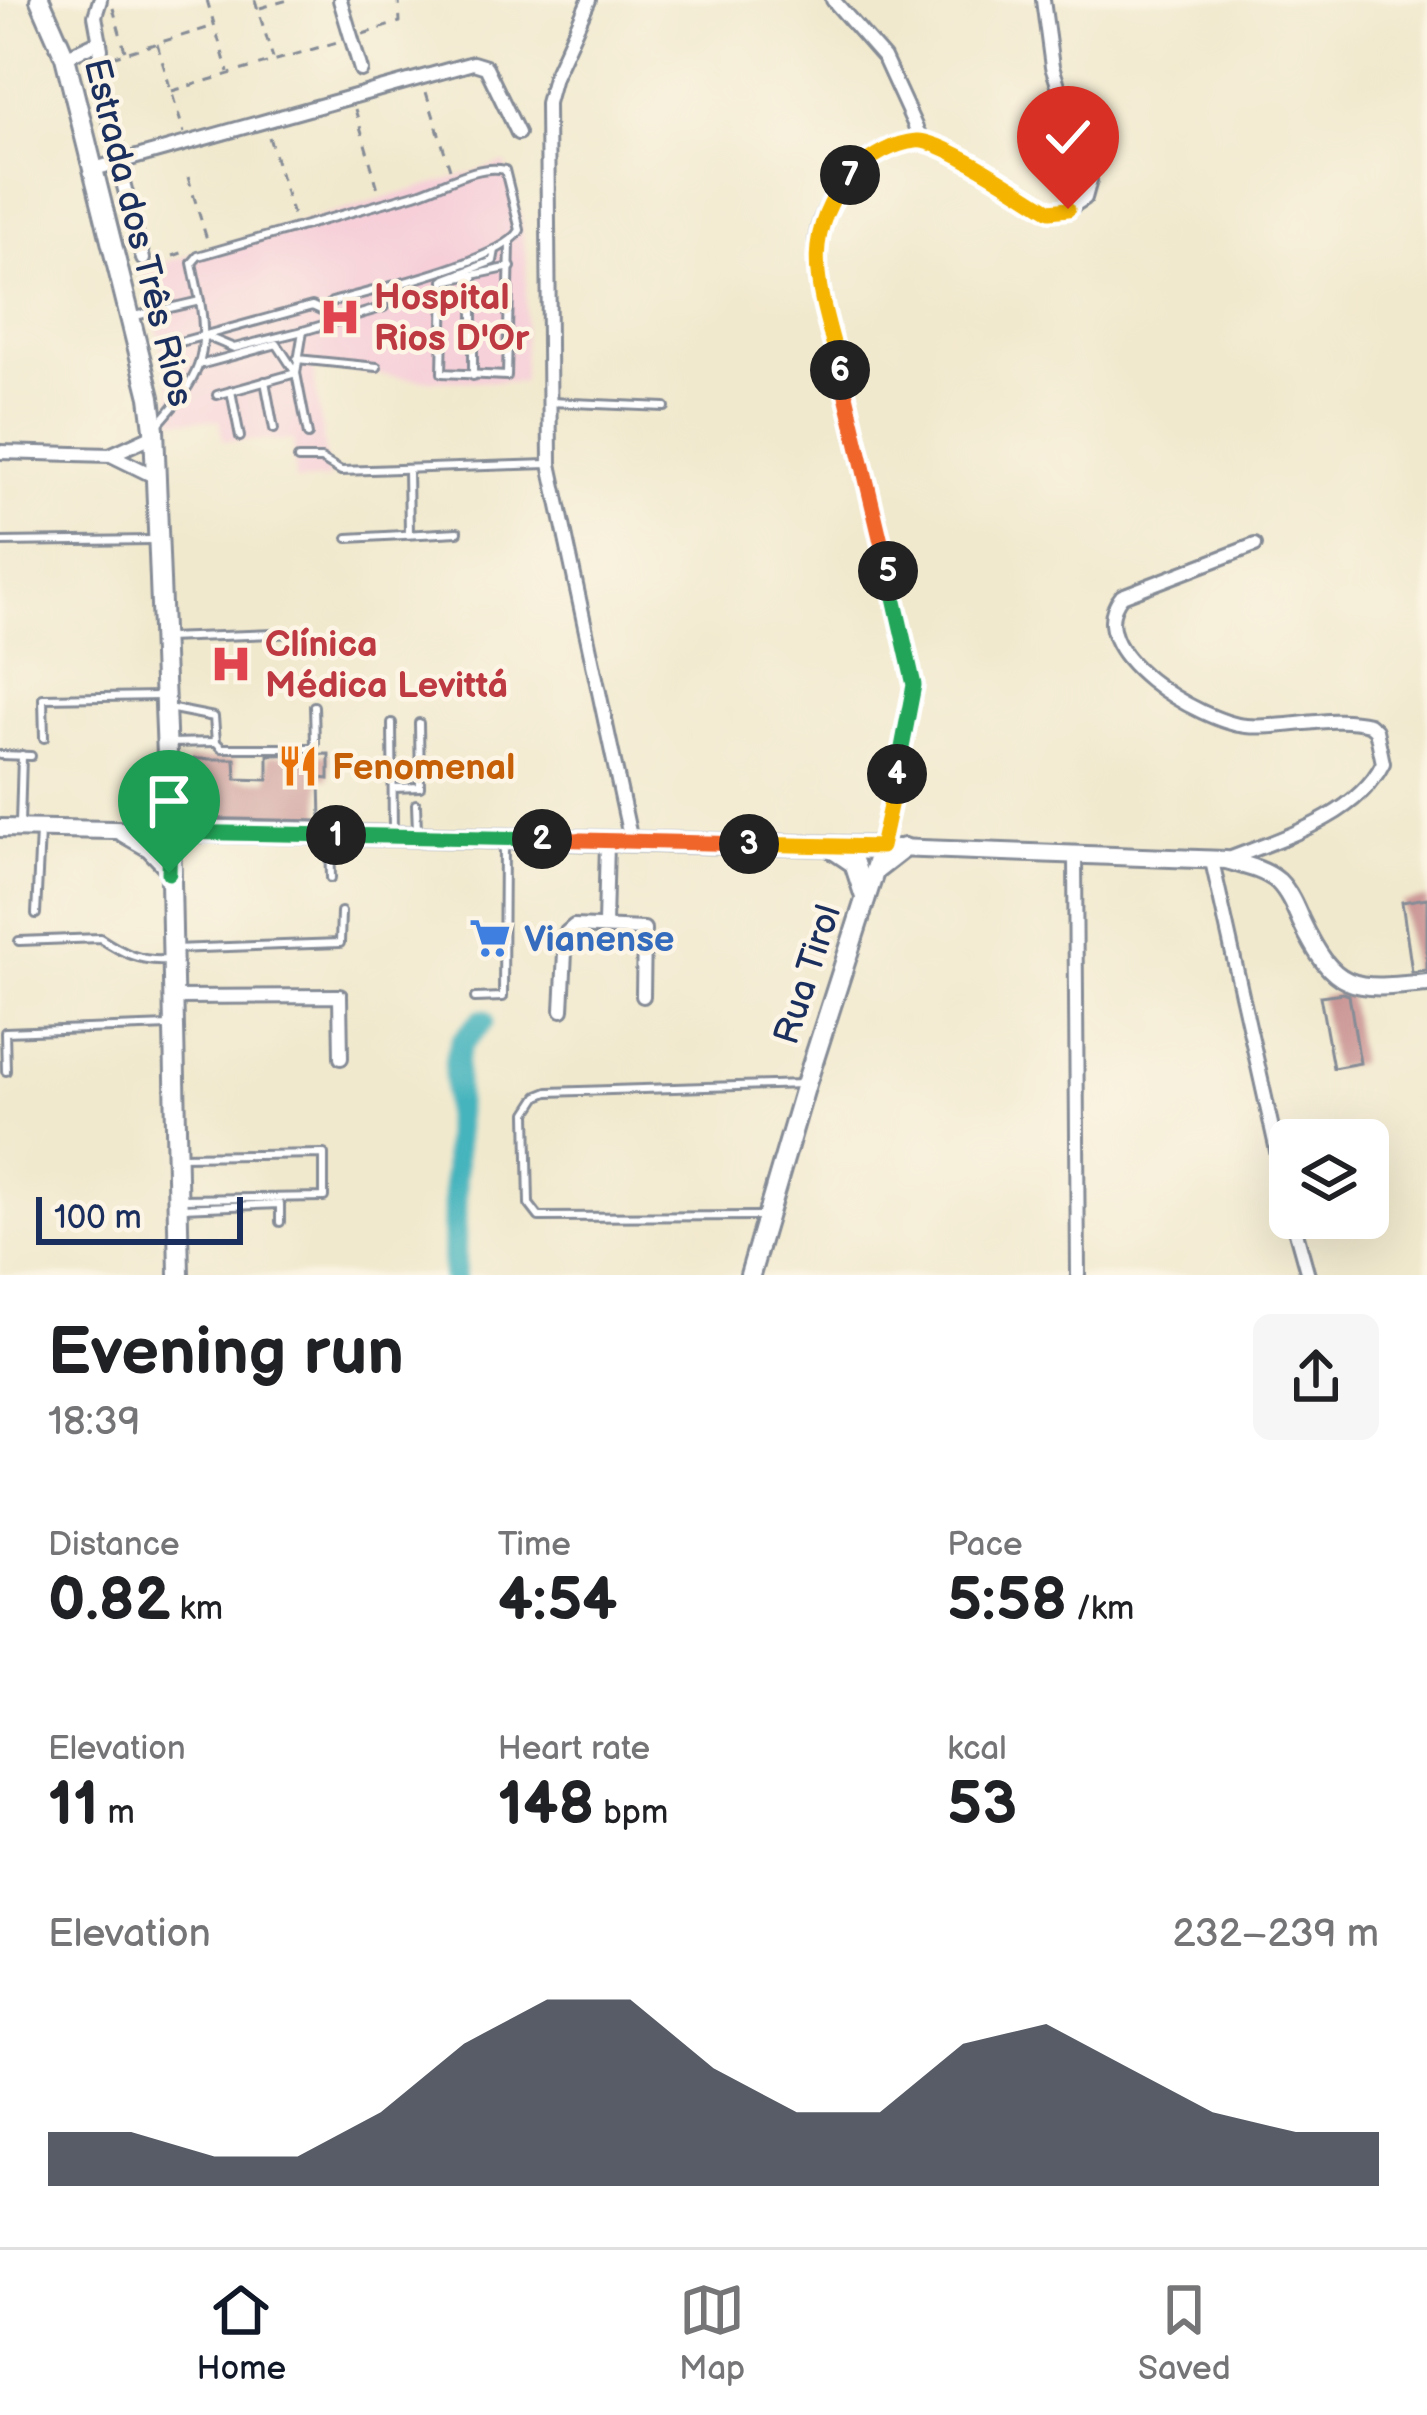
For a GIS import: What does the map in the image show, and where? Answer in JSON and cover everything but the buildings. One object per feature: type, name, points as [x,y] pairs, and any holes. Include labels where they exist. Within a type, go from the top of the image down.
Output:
[{"type":"main road","name":"Estrada dos Três Rios","points":[[40,0],[65,57],[150,397],[154,432],[170,832],[179,1275]]},
{"type":"main road","points":[[170,832],[881,847]]},
{"type":"main road","points":[[823,845],[854,863],[865,898]]},
{"type":"main road","name":"Rua Tirol","points":[[750,1275],[881,847]]},
{"type":"main road","points":[[874,872],[904,848]]},
{"type":"street","points":[[100,0],[94,16],[100,41],[97,72],[143,259]]},
{"type":"street","points":[[340,0],[361,70]]},
{"type":"street","points":[[589,0],[547,103],[550,464],[632,841]]},
{"type":"street","points":[[833,0],[884,58],[921,140],[951,152],[1050,211],[1068,209],[1084,198],[1090,180],[1052,67],[1042,0]]},
{"type":"street","points":[[65,57],[100,41]]},
{"type":"street","points":[[94,169],[118,158],[265,124],[481,63],[518,133]]},
{"type":"street","name":"Rua Tirol","points":[[881,847],[914,685],[823,299],[817,236],[824,213],[852,172],[894,146],[921,140]]},
{"type":"street","points":[[111,455],[154,432]]},
{"type":"street","points":[[0,452],[111,455],[156,477]]},
{"type":"street","points":[[1219,861],[1336,811],[1368,786],[1383,763],[1376,730],[1358,722],[1252,727],[1216,720],[1150,681],[1118,640],[1112,623],[1114,606],[1122,596],[1256,545]]},
{"type":"street","points":[[0,828],[170,832]]},
{"type":"street","points":[[117,830],[149,848],[170,869]]},
{"type":"street","points":[[604,925],[607,841]]},
{"type":"street","points":[[881,847],[1219,861],[1280,882],[1324,967],[1334,975],[1378,987],[1427,982]]},
{"type":"street","points":[[1075,857],[1078,1275]]},
{"type":"street","points":[[1219,861],[1272,1119]]},
{"type":"street","points":[[562,1010],[567,929],[604,925],[644,929],[643,996]]},
{"type":"street","points":[[172,997],[340,996],[341,1058]]},
{"type":"street","points":[[1298,1239],[1308,1275]]},
{"type":"lane","points":[[154,432],[202,364],[206,336],[192,263],[198,256],[499,167],[505,170],[520,230],[510,243],[332,302],[323,310]]},
{"type":"lane","points":[[444,281],[442,374],[508,374],[510,243]]},
{"type":"lane","points":[[444,281],[493,261],[495,250]]},
{"type":"lane","points":[[444,281],[512,267]]},
{"type":"lane","points":[[473,275],[473,376]]},
{"type":"lane","points":[[131,317],[200,301]]},
{"type":"lane","points":[[173,344],[312,306],[323,310]]},
{"type":"lane","points":[[206,336],[235,348],[384,307]]},
{"type":"lane","points":[[323,310],[327,324]]},
{"type":"lane","points":[[303,331],[296,373],[308,435]]},
{"type":"lane","points":[[202,364],[278,344],[296,373]]},
{"type":"lane","points":[[297,359],[377,368]]},
{"type":"lane","points":[[217,395],[296,373]]},
{"type":"lane","points":[[265,381],[274,429]]},
{"type":"lane","points":[[231,391],[240,437]]},
{"type":"lane","points":[[550,402],[665,407]]},
{"type":"lane","points":[[298,460],[321,459],[341,471],[550,464]]},
{"type":"lane","points":[[408,470],[409,534]]},
{"type":"lane","points":[[347,538],[458,532]]},
{"type":"lane","points":[[0,542],[158,539]]},
{"type":"lane","points":[[162,638],[301,634],[313,646],[335,645]]},
{"type":"lane","points":[[44,738],[44,698],[164,701],[214,717],[221,748],[312,748],[314,706]]},
{"type":"lane","points":[[392,723],[393,836]]},
{"type":"lane","points":[[393,788],[420,788],[418,723]]},
{"type":"lane","points":[[166,743],[216,742]]},
{"type":"lane","points":[[0,755],[27,756],[20,828]]},
{"type":"lane","points":[[416,804],[417,837]]},
{"type":"lane","points":[[36,914],[40,829]]},
{"type":"lane","points":[[330,835],[331,878]]},
{"type":"lane","points":[[475,998],[503,997],[504,838]]},
{"type":"lane","points":[[19,941],[100,938],[113,950],[130,952],[143,961],[340,943],[341,912]]},
{"type":"lane","points":[[6,1071],[5,1031],[173,1026]]},
{"type":"lane","points":[[766,1216],[539,1217],[529,1204],[527,1113],[538,1096],[548,1092],[806,1084]]},
{"type":"lane","points":[[176,1156],[324,1154],[324,1197],[178,1203]]},
{"type":"lane","points":[[178,1203],[280,1204],[280,1222]]},
{"type":"path","points":[[110,0],[125,53]]},
{"type":"path","points":[[207,0],[228,74]]},
{"type":"path","points":[[255,0],[273,60]]},
{"type":"path","points":[[258,9],[285,0]]},
{"type":"path","points":[[172,91],[400,22],[399,0]]},
{"type":"path","points":[[98,61],[214,26]]},
{"type":"path","points":[[157,43],[184,133]]},
{"type":"path","points":[[422,79],[452,172]]},
{"type":"path","points":[[352,100],[380,194]]},
{"type":"path","points":[[265,124],[294,220]]},
{"type":"path","points":[[188,177],[208,245]]},
{"type":"shaded area","name":"Hospital Rios D'Or","points":[[505,163],[520,213],[527,261],[523,382],[424,380],[313,366],[329,479],[295,481],[293,440],[223,441],[220,421],[172,420],[170,387],[142,269]]},
{"type":"waterway","points":[[454,1275],[456,1060],[462,1042],[482,1021]]},
{"type":"place","name":"Hospital Rios D'Or","points":[[340,317]]},
{"type":"place","name":"Clínica Médica Levittá","points":[[231,664]]},
{"type":"place","name":"Fenomenal","points":[[298,766]]},
{"type":"place","name":"Vianense","points":[[490,938]]},
{"type":"route","points":[[169,873],[170,832],[881,847],[914,685],[823,299],[817,236],[824,213],[852,172],[894,146],[921,140],[951,152],[1050,211],[1068,209]]}]
